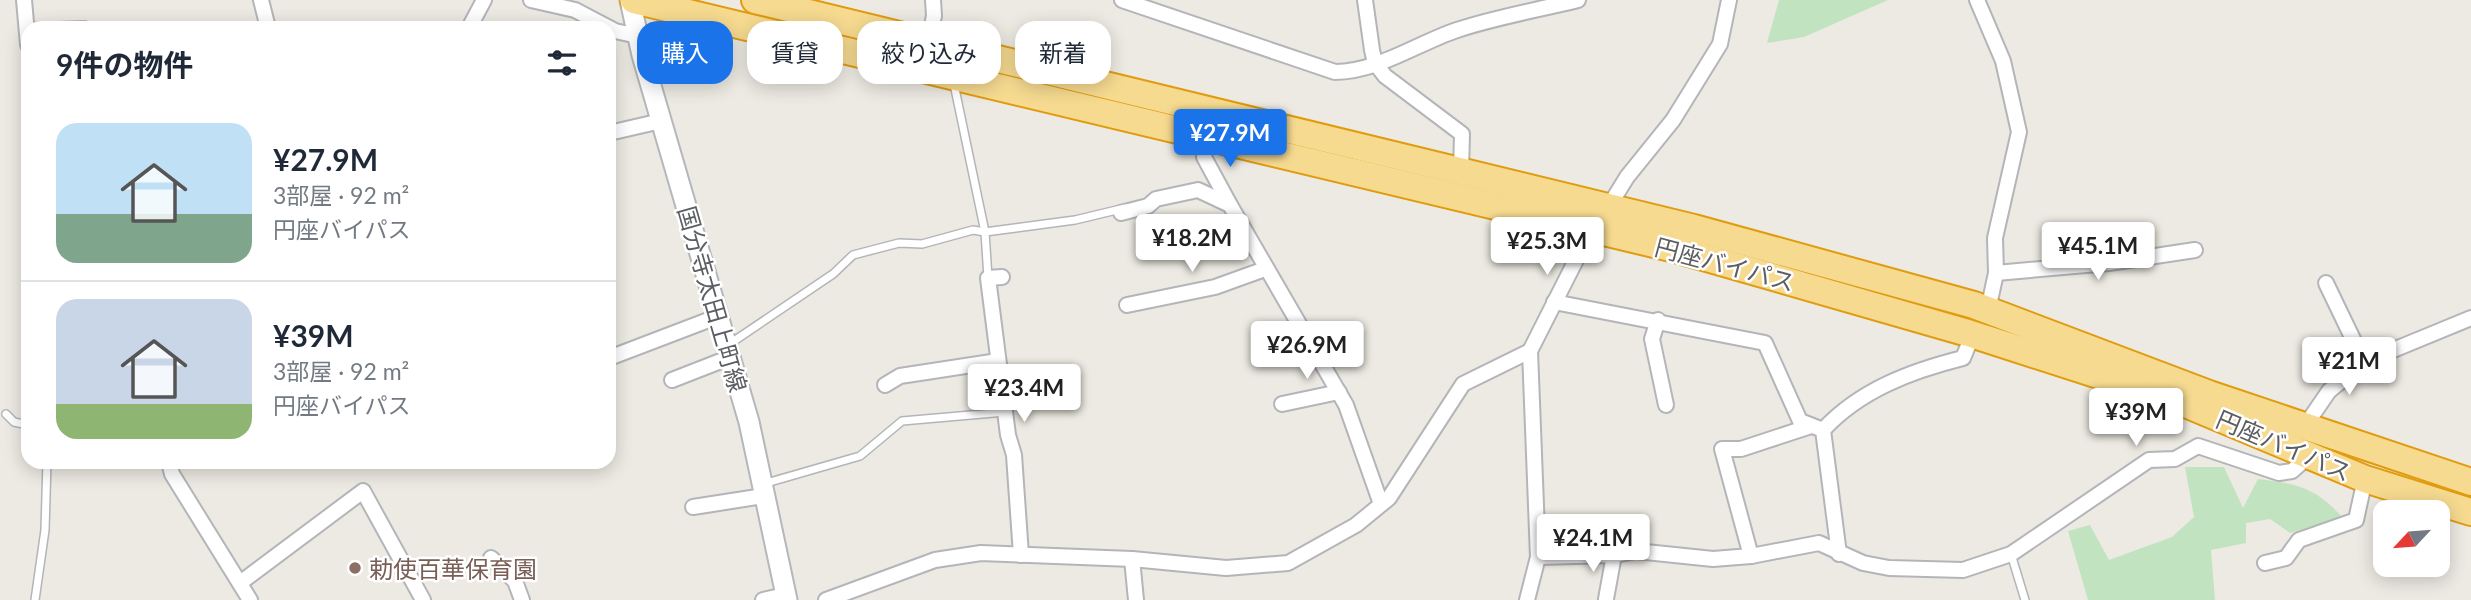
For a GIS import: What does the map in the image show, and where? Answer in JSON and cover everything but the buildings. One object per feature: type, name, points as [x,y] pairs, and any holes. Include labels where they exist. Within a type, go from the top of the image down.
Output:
[{"type":"highway","name":"円座バイパス","points":[[632,0],[857,53]]},
{"type":"highway","name":"円座バイパス","points":[[755,0],[819,8],[861,21]]},
{"type":"highway","name":"円座バイパス","points":[[1001,60],[1611,208],[1988,310],[2208,394],[2471,482]]},
{"type":"highway","name":"円座バイパス","points":[[986,84],[1679,250],[1973,334],[2176,400],[2365,479],[2471,512]]},
{"type":"main road","name":"国分寺太田上町線","points":[[632,0],[637,30]]},
{"type":"main road","name":"国分寺太田上町線","points":[[651,84],[729,351],[786,598]]},
{"type":"street","points":[[24,0],[25,21]]},
{"type":"street","points":[[261,0],[266,21]]},
{"type":"street","points":[[473,21],[484,0]]},
{"type":"street","points":[[531,0],[575,10],[596,21]]},
{"type":"street","points":[[933,0],[933,21]]},
{"type":"street","points":[[1122,0],[1335,72],[1349,72],[1458,30],[1578,0]]},
{"type":"street","points":[[1366,0],[1375,63],[1385,76],[1462,134],[1461,171]]},
{"type":"street","points":[[1527,600],[1538,556],[1530,351],[1577,258],[1611,208],[1627,177],[1673,120],[1720,44],[1729,0]]},
{"type":"street","points":[[1978,0],[2003,61],[2019,132],[1995,238],[1996,273],[1988,310]]},
{"type":"street","points":[[616,31],[637,36]]},
{"type":"street","points":[[616,131],[661,121]]},
{"type":"street","points":[[1207,137],[1204,157],[1265,269],[1346,405],[1381,504]]},
{"type":"street","points":[[1128,212],[1148,206],[1156,199],[1198,190],[1230,205]]},
{"type":"street","points":[[1996,273],[2109,263],[2195,250]]},
{"type":"street","points":[[1127,305],[1215,287],[1265,269]]},
{"type":"street","points":[[995,278],[998,361],[1014,455],[1021,555]]},
{"type":"street","points":[[2326,283],[2364,362]]},
{"type":"street","points":[[1554,302],[1658,320],[1765,343],[1800,421],[1817,428]]},
{"type":"street","points":[[616,355],[719,316]]},
{"type":"street","points":[[2305,426],[2329,391],[2364,362],[2471,318]]},
{"type":"street","points":[[1658,320],[1652,339],[1666,405]]},
{"type":"street","points":[[1751,556],[1721,449],[1741,449],[1817,428],[1888,382],[1924,368],[1963,358],[1973,334]]},
{"type":"street","points":[[672,380],[729,351]]},
{"type":"street","points":[[825,600],[935,560],[981,553],[1132,559],[1226,568],[1288,563],[1356,525],[1389,498],[1463,384],[1530,351]]},
{"type":"street","points":[[884,385],[900,376],[998,361]]},
{"type":"street","points":[[1282,404],[1339,392]]},
{"type":"street","points":[[1817,428],[1839,554]]},
{"type":"street","points":[[1538,556],[1614,555],[1636,551],[1713,559],[1751,556],[1819,543],[1839,554],[1889,568],[1963,570],[2011,554],[2149,460],[2175,459],[2199,446],[2279,473],[2292,471],[2309,456]]},
{"type":"street","points":[[171,469],[250,600]]},
{"type":"street","points":[[2265,563],[2286,558],[2299,540],[2356,520],[2365,479]]},
{"type":"street","points":[[693,507],[763,490]]},
{"type":"street","points":[[240,583],[363,491],[424,600]]},
{"type":"street","points":[[1606,599],[1614,555]]},
{"type":"street","points":[[491,558],[514,581],[522,600]]},
{"type":"street","points":[[1132,559],[1136,600]]},
{"type":"street","points":[[763,600],[786,598]]},
{"type":"lane","points":[[954,84],[957,110],[995,278]]},
{"type":"lane","points":[[729,351],[833,274],[853,255],[899,243],[922,243],[973,230],[985,232],[1075,220],[1120,207],[1128,212]]},
{"type":"lane","points":[[763,490],[860,456],[902,422],[1005,412]]},
{"type":"lane","points":[[6,414],[14,422],[21,424]]},
{"type":"lane","points":[[35,600],[45,530],[47,469]]},
{"type":"lane","points":[[2011,554],[2025,600]]},
{"type":"green space","points":[[1779,0],[1888,0],[1804,37],[1767,43]]},
{"type":"green space","points":[[2185,467],[2224,467],[2243,508],[2258,479],[2284,483],[2314,493],[2342,517],[2290,533],[2270,519],[2246,523],[2246,543],[2211,550],[2215,600],[2088,600],[2068,531],[2090,525],[2109,560],[2172,537],[2194,517]]},
{"type":"place","name":"勅使百華保育園","points":[[355,568]]}]
